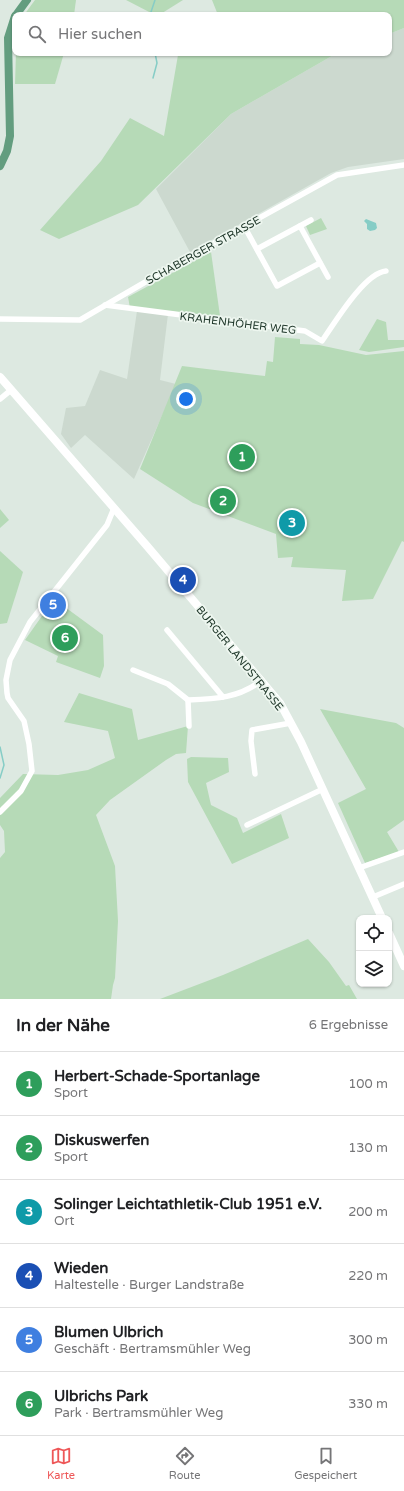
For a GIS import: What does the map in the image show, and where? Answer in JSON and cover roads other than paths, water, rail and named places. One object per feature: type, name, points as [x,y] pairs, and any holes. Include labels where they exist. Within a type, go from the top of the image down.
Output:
[{"type":"main road","points":[[18,12],[27,0]]},
{"type":"main road","points":[[0,166],[7,151],[10,136],[8,38],[12,25]]},
{"type":"main road","name":"BURGER LANDSTRASSE","points":[[0,377],[262,680],[280,703],[323,789],[381,915]]},
{"type":"main road","points":[[392,940],[404,966]]},
{"type":"street","name":"SCHABERGER STRASSE","points":[[0,319],[76,321],[337,175],[404,165]]},
{"type":"street","points":[[257,249],[311,220]]},
{"type":"street","points":[[244,226],[277,286],[320,263]]},
{"type":"street","points":[[300,226],[328,276]]},
{"type":"street","name":"KRAHENHÖHER WEG","points":[[105,305],[305,331],[322,341],[348,304],[365,284],[378,274],[386,271]]},
{"type":"street","points":[[0,399],[11,390]]},
{"type":"street","points":[[0,812],[21,791],[32,771],[29,744],[24,721],[8,698],[7,693],[6,680],[10,660],[30,622],[107,525],[114,508]]},
{"type":"street","points":[[167,630],[223,697]]},
{"type":"street","points":[[133,670],[168,684],[188,700],[240,694],[262,680]]},
{"type":"street","points":[[188,700],[189,726]]},
{"type":"street","points":[[254,774],[251,741],[252,730],[291,723]]},
{"type":"street","points":[[247,825],[323,789]]},
{"type":"street","points":[[359,868],[404,852]]},
{"type":"street","points":[[373,897],[404,884]]},
{"type":"water","points":[[366,219],[376,223],[377,228],[375,230],[370,231],[367,229],[367,224],[364,221]]},
{"type":"waterway","points":[[151,12],[155,0]]},
{"type":"waterway","points":[[153,78],[157,63],[156,56]]},
{"type":"waterway","points":[[0,747],[4,765],[0,778]]},
{"type":"place","name":"Herbert-Schade-Sportanlage","points":[[242,457]]},
{"type":"place","name":"Diskuswerfen","points":[[223,501]]},
{"type":"place","name":"Solinger Leichtathletik-Club 1951 e.V.","points":[[292,523]]},
{"type":"place","name":"Wieden","points":[[183,580]]},
{"type":"place","name":"Blumen Ulbrich","points":[[53,605]]},
{"type":"place","name":"Ulbrichs Park","points":[[65,638]]}]
